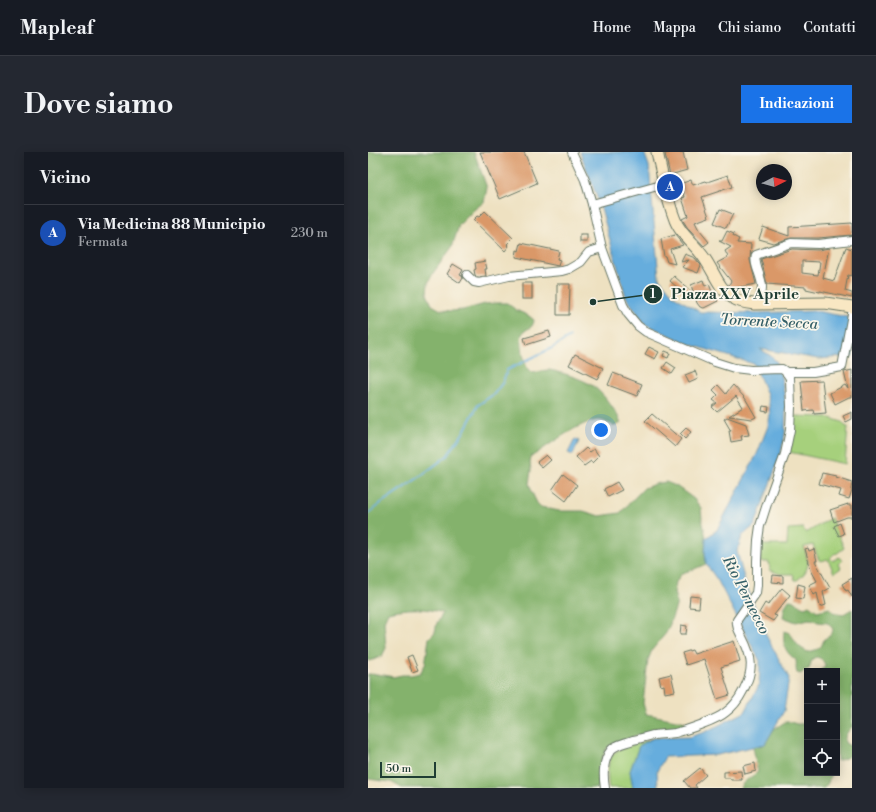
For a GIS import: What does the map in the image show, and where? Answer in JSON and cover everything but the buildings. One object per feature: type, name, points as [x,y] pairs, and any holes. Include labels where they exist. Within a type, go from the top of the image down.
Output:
[{"type":"main road","points":[[657,152],[660,185],[674,219],[682,231],[705,258],[725,292],[734,299],[754,304],[825,303],[852,307]]},
{"type":"street","points":[[572,152],[594,204],[602,248],[623,305],[638,326],[646,332],[715,362],[734,368],[813,372],[842,367],[852,314]]},
{"type":"street","points":[[594,204],[660,185]]},
{"type":"street","points":[[759,304],[762,287],[755,258],[756,254],[791,243],[818,244],[852,240]]},
{"type":"street","points":[[467,275],[474,282],[479,283],[509,276],[562,271],[581,262],[588,252],[602,248]]},
{"type":"street","points":[[605,788],[604,768],[611,749],[616,746],[653,735],[675,733],[726,713],[737,702],[750,676],[752,666],[750,655],[736,623],[756,593],[760,526],[785,454],[790,430],[790,378],[784,371]]},
{"type":"green space","points":[[368,152],[474,152],[487,188],[484,202],[459,225],[452,247],[433,273],[428,283],[427,294],[432,305],[441,310],[452,311],[463,310],[485,304],[507,303],[516,310],[529,316],[534,320],[532,326],[522,334],[522,346],[529,370],[533,373],[547,370],[554,371],[589,383],[597,389],[613,408],[621,423],[615,426],[600,420],[584,424],[565,434],[531,457],[529,484],[537,503],[541,507],[559,511],[583,511],[600,516],[620,513],[644,488],[666,482],[676,486],[694,499],[701,508],[706,538],[706,564],[682,573],[676,582],[674,593],[677,603],[670,624],[666,633],[652,650],[648,660],[643,703],[646,714],[686,722],[685,727],[671,730],[659,730],[613,744],[606,749],[601,761],[598,772],[599,788],[402,788],[391,782],[368,779],[368,674],[393,677],[420,673],[425,665],[429,638],[435,632],[437,623],[443,613],[416,609],[388,612],[384,621],[386,648],[382,656],[368,661]]},
{"type":"green space","points":[[795,416],[827,417],[842,422],[848,427],[845,464],[789,452]]},
{"type":"green space","points":[[831,518],[844,548],[830,558],[833,561],[839,557],[842,561],[839,564],[841,568],[834,573],[828,559],[821,561],[819,560],[813,545],[804,547],[808,566],[805,573],[797,580],[795,580],[793,574],[780,574],[770,570],[769,562],[760,562],[761,545],[787,545],[788,529],[803,528],[806,533]]},
{"type":"green space","points":[[789,600],[805,607],[809,605],[817,611],[830,608],[833,612],[842,615],[852,609],[852,727],[846,734],[845,743],[852,747],[852,751],[848,757],[840,760],[840,668],[824,668],[825,665],[822,660],[816,657],[812,659],[809,668],[804,668],[804,671],[801,674],[797,673],[796,660],[787,651],[784,640],[784,631],[791,635],[802,649],[808,652],[820,647],[824,639],[830,635],[833,629],[828,623],[809,619],[796,622],[783,617],[785,606]]},
{"type":"green space","points":[[785,722],[804,724],[804,776],[830,776],[828,783],[824,788],[740,788],[745,781],[758,772],[753,747],[765,744],[774,729]]},
{"type":"green space","points":[[653,738],[639,746],[630,771],[633,788],[609,788],[608,767],[614,753],[618,750]]},
{"type":"water","points":[[580,152],[644,152],[649,166],[659,278],[674,296],[700,312],[757,313],[816,311],[852,318],[852,356],[819,359],[760,349],[777,362],[786,405],[785,434],[781,453],[755,525],[742,536],[737,551],[745,582],[767,637],[789,678],[784,711],[765,744],[717,755],[665,757],[657,771],[658,788],[633,788],[630,771],[639,746],[653,738],[689,737],[705,732],[745,712],[759,685],[760,661],[718,581],[706,564],[705,553],[706,538],[717,530],[757,454],[768,426],[770,415],[769,404],[766,392],[754,364],[689,344],[645,324],[626,297],[601,208]]},
{"type":"water","points":[[575,439],[579,441],[573,455],[568,453]]},
{"type":"waterway","points":[[368,514],[447,456],[463,433],[478,405],[494,394],[503,382],[507,370],[552,348],[570,337]]},
{"type":"place","name":"Via Medicina 88 Municipio","points":[[670,187]]},
{"type":"place","name":"Piazza XXV Aprile","points":[[593,302]]},
{"type":"water label","name":"Torrente Secca","points":[[769,322]]},
{"type":"water label","name":"Rio Pernecco","points":[[746,595]]}]
